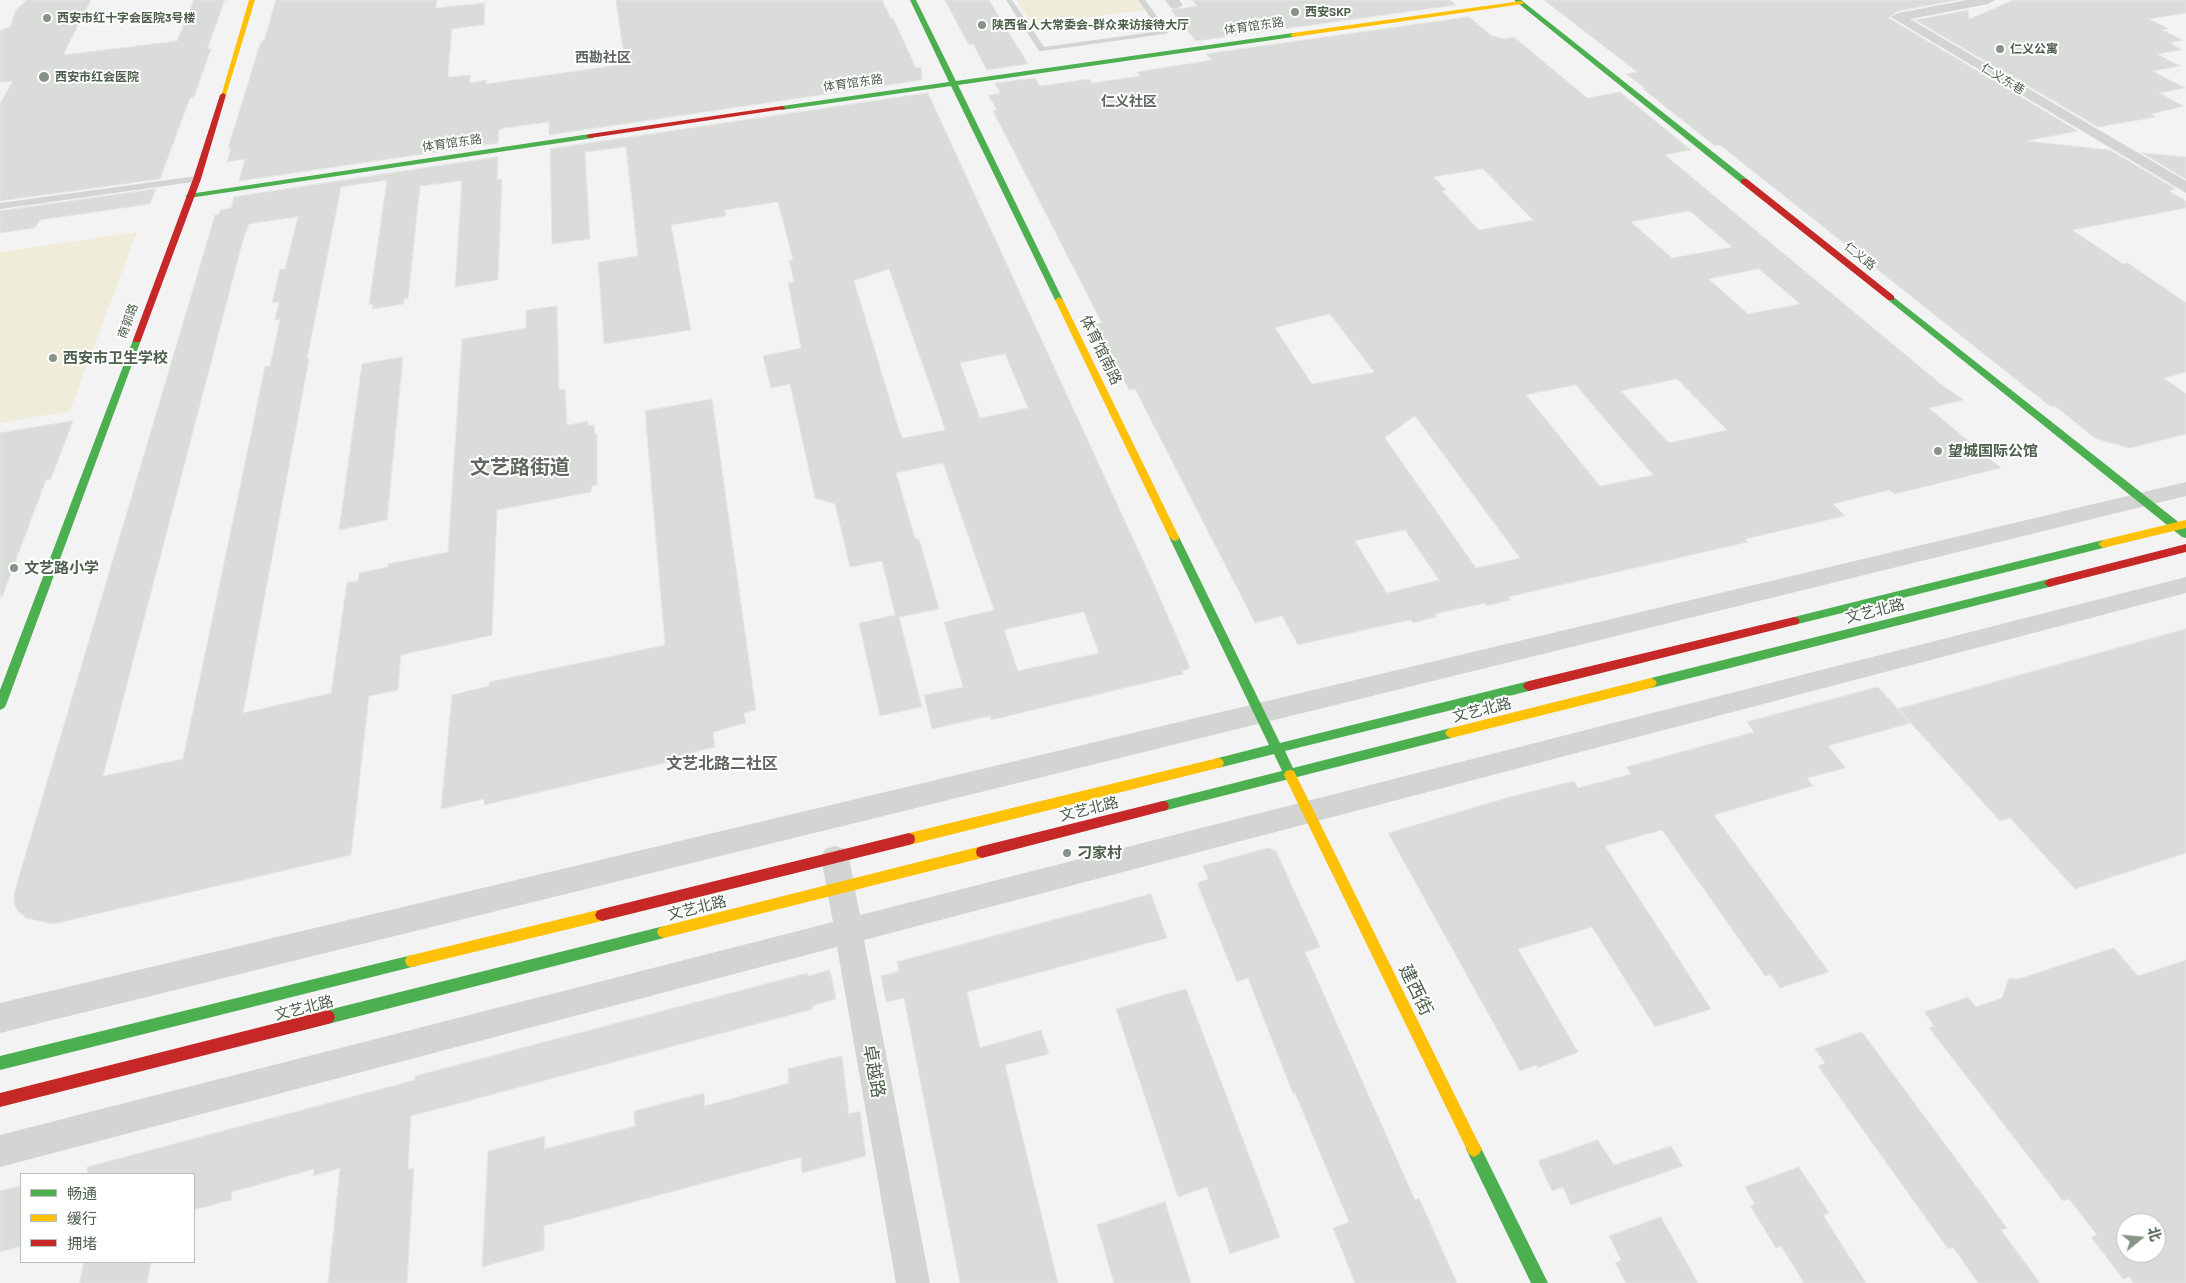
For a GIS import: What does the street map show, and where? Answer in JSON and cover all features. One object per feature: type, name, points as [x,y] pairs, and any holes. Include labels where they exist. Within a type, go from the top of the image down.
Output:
[{"type":"street","name":"南郭路","points":[[0,705],[196,179],[252,0]]},
{"type":"street","name":"体育馆南路","points":[[913,0],[1260,713]]},
{"type":"street","name":"仁义东巷","points":[[1988,0],[1898,17],[2186,188]]},
{"type":"street","name":"体育馆东路","points":[[189,196],[954,82],[1519,2]]},
{"type":"street","name":"仁义路","points":[[1519,2],[2143,499],[2181,525],[2186,534]]},
{"type":"street","points":[[0,1018],[2186,489]]},
{"type":"street","name":"文艺北路","points":[[0,1100],[838,873],[1276,748],[2181,525]]},
{"type":"street","name":"文艺北路","points":[[0,1063],[838,873],[1290,774],[2186,548]]},
{"type":"street","points":[[0,1151],[2186,585]]},
{"type":"street","name":"建西街","points":[[1260,713],[1540,1283]]},
{"type":"street","name":"卓越路","points":[[838,873],[913,1283]]},
{"type":"lane","points":[[1009,0],[1042,49],[1165,32],[1141,0]]},
{"type":"lane","points":[[0,206],[196,179]]},
{"type":"shaded area","points":[[1017,0],[1137,0],[1144,10],[1032,25]]},
{"type":"shaded area","name":"西安市卫生学校","points":[[137,232],[70,411],[0,423],[0,252]]},
{"type":"building","points":[[27,0],[91,0],[63,55],[177,41],[194,0],[225,0],[207,49],[211,49],[194,97],[190,98],[160,179],[0,201],[0,103],[13,81],[0,82],[0,30],[10,27],[16,10]]},
{"type":"building","points":[[276,0],[437,0],[436,8],[485,3],[484,25],[452,29],[448,77],[470,75],[470,83],[487,80],[486,84],[625,64],[616,0],[882,0],[891,19],[893,18],[916,68],[921,67],[922,80],[549,135],[549,122],[504,128],[499,130],[498,143],[239,181],[245,159],[227,162],[231,148],[228,148],[260,44],[265,38]]},
{"type":"building","name":"陕西省人大常委会-群众来访接待大厅","points":[[945,0],[989,0],[1028,64],[987,70],[973,44],[969,45]]},
{"type":"building","points":[[1192,0],[1450,0],[1456,5],[1196,41],[1171,10],[1197,6]]},
{"type":"building","points":[[1544,0],[1957,0],[1898,11],[1889,18],[2078,131],[2027,141],[2110,150],[2176,189],[2169,191],[2186,201],[2186,208],[2072,230],[2123,264],[2128,263],[2186,303],[2186,372],[2164,378],[2186,394],[2186,434],[2130,448],[2096,439],[2055,406],[2051,407],[1720,145],[1715,146],[1643,89],[1645,88],[1626,74],[1637,72]]},
{"type":"building","points":[[2014,0],[2186,0],[2186,13],[2149,19],[2169,29],[2162,30],[2183,40],[2170,43],[2182,50],[2157,54],[2180,66],[2153,71],[2185,88],[2159,93],[2184,106],[2151,114],[2156,117],[2098,127],[1915,20],[1968,10],[1969,19]]},
{"type":"building","points":[[1469,17],[1492,36],[1505,39],[1514,37],[1587,98],[1620,92],[1691,150],[1665,155],[1942,385],[1964,400],[1929,408],[2001,468],[1895,494],[1889,490],[1833,504],[1845,516],[1745,539],[1748,542],[1508,597],[1511,600],[1487,606],[1485,603],[1435,614],[1436,617],[1413,623],[1411,620],[1298,645],[1282,616],[1255,623],[1135,389],[1129,390],[1096,324],[1102,323],[993,111],[997,110],[988,95],[1000,93],[995,83],[1035,78],[1040,86],[1089,79],[1092,83],[1140,76],[1137,72],[1212,60],[1206,54]],"holes":[[[1483,169],[1533,220],[1479,230],[1442,191],[1446,190],[1434,177]],[[1690,211],[1732,247],[1672,258],[1631,222]],[[1759,269],[1800,304],[1748,314],[1709,279]],[[1330,314],[1374,372],[1312,384],[1275,328]],[[1677,379],[1727,430],[1669,443],[1621,391]],[[1576,385],[1653,475],[1600,486],[1526,395]],[[1415,416],[1520,558],[1476,568],[1385,438]],[[1405,530],[1439,580],[1387,593],[1355,541]]]},
{"type":"building","points":[[928,93],[1153,582],[1189,665],[1189,669],[1182,671],[1183,674],[991,720],[990,716],[932,729],[924,695],[963,687],[944,622],[994,610],[943,463],[896,473],[915,538],[919,539],[939,609],[899,617],[922,707],[880,716],[859,623],[895,615],[882,561],[850,567],[835,504],[815,498],[790,384],[771,388],[763,356],[801,348],[788,283],[794,282],[789,260],[793,260],[778,202],[725,210],[726,216],[671,225],[691,330],[604,344],[598,262],[638,256],[626,147],[585,152],[590,239],[552,244],[550,149]],"holes":[[[889,269],[940,414],[945,430],[903,438],[899,430],[854,281]],[[1005,354],[1028,408],[980,418],[960,363]],[[1084,612],[1099,653],[1018,671],[1004,630]]]},
{"type":"building","points":[[2142,153],[2186,157],[2186,179]]},
{"type":"building","points":[[498,157],[497,180],[502,179],[498,280],[455,287],[462,181],[420,186],[408,299],[404,299],[404,304],[372,309],[373,304],[369,304],[387,180],[341,187],[307,359],[309,359],[243,713],[331,693],[347,582],[358,581],[359,573],[388,567],[388,564],[448,552],[462,339],[526,328],[526,310],[557,306],[559,390],[565,389],[567,425],[588,421],[588,426],[594,425],[595,434],[597,434],[597,485],[592,486],[591,492],[497,510],[492,635],[401,655],[398,690],[369,696],[351,855],[53,924],[26,918],[18,911],[14,904],[15,890],[215,215],[219,214],[220,210],[231,208],[234,197]],"holes":[[[298,217],[285,269],[280,269],[272,303],[279,302],[275,320],[280,319],[270,366],[265,366],[183,759],[103,776],[243,240],[249,224]]]},
{"type":"building","points":[[156,189],[150,204],[40,220],[35,228],[0,233],[0,211]]},
{"type":"building","points":[[403,357],[387,520],[339,530],[362,364]]},
{"type":"building","points":[[712,399],[756,710],[744,713],[746,723],[713,732],[715,747],[678,756],[678,760],[484,805],[484,799],[441,809],[452,695],[489,686],[489,682],[665,645],[645,411]]},
{"type":"building","points":[[73,421],[51,479],[46,480],[2,597],[0,596],[0,433]]},
{"type":"building","points":[[2186,629],[2186,853],[2075,889],[2010,818],[2000,821],[1898,709]]},
{"type":"building","points":[[1878,687],[1911,723],[1828,746],[1846,768],[1807,778],[1813,786],[1714,815],[1829,972],[1780,988],[1771,975],[1765,976],[1662,830],[1605,846],[1711,1009],[1655,1027],[1592,927],[1518,949],[1578,1052],[1538,1068],[1536,1065],[1520,1071],[1388,833],[1506,798],[1574,781],[1578,788],[1631,774],[1626,767],[1754,732],[1747,722]]},
{"type":"building","points":[[1268,848],[1276,851],[1320,947],[1305,952],[1415,1200],[1419,1198],[1457,1283],[1355,1283],[1333,1228],[1349,1222],[1295,1093],[1293,1094],[1248,978],[1237,982],[1197,883],[1208,879],[1203,866]]},
{"type":"building","points":[[1151,894],[1167,938],[967,992],[980,1048],[1041,1030],[1049,1054],[1005,1065],[1058,1283],[960,1283],[904,998],[886,1002],[881,976],[899,971],[897,962]]},
{"type":"building","points":[[2114,948],[2138,976],[2186,960],[2186,1283],[2134,1283],[2129,1277],[2123,1279],[2091,1237],[2097,1235],[2069,1199],[2063,1201],[1929,1028],[1934,1026],[1924,1012],[1968,997],[1976,1007],[2002,998],[2009,978],[2018,979]]},
{"type":"building","points":[[830,970],[836,999],[812,1006],[813,1009],[411,1116],[408,1169],[414,1168],[407,1283],[328,1283],[340,1168],[313,1176],[314,1169],[232,1192],[231,1200],[195,1210],[195,1173],[88,1173],[87,1167],[415,1080],[415,1076],[807,973],[808,976]]},
{"type":"building","points":[[1186,989],[1280,1237],[1230,1254],[1207,1187],[1178,1197],[1116,1009]]},
{"type":"building","points":[[1862,1032],[2007,1228],[2001,1230],[2040,1283],[1978,1283],[1953,1247],[1948,1249],[1843,1102],[1818,1066],[1825,1063],[1815,1049]]},
{"type":"building","points":[[842,1056],[849,1114],[860,1111],[866,1156],[802,1173],[801,1157],[544,1226],[544,1250],[482,1267],[488,1151],[545,1136],[544,1149],[635,1126],[634,1111],[704,1093],[705,1106],[789,1083],[788,1069]]},
{"type":"building","points":[[1598,1140],[1614,1165],[1671,1146],[1683,1166],[1571,1205],[1563,1187],[1552,1191],[1538,1161]]},
{"type":"building","points":[[1799,1167],[1829,1213],[1823,1215],[1866,1283],[1804,1283],[1781,1246],[1776,1248],[1750,1206],[1755,1204],[1745,1187]]},
{"type":"building","points":[[20,1186],[20,1246],[0,1252],[0,1191]]},
{"type":"building","points":[[1165,1202],[1191,1283],[1114,1283],[1097,1225]]},
{"type":"building","points":[[1661,1217],[1698,1283],[1626,1283],[1615,1263],[1621,1260],[1609,1236]]},
{"type":"building","points":[[84,1263],[151,1263],[147,1283],[80,1283]]},
{"type":"traffic: fast","points":[[913,0],[1059,300]]},
{"type":"traffic: fast","points":[[1517,0],[1744,181]]},
{"type":"traffic: fast","points":[[782,108],[1293,35]]},
{"type":"traffic: fast","points":[[189,196],[590,136]]},
{"type":"traffic: fast","points":[[1891,298],[2186,534]]},
{"type":"traffic: fast","points":[[0,705],[137,340]]},
{"type":"traffic: fast","points":[[1174,537],[1290,775]]},
{"type":"traffic: fast","points":[[1794,621],[2103,544]]},
{"type":"traffic: fast","points":[[1651,683],[2049,583]]},
{"type":"traffic: fast","points":[[1218,763],[1529,686]]},
{"type":"traffic: fast","points":[[1163,806],[1451,733]]},
{"type":"traffic: fast","points":[[328,1017],[664,932]]},
{"type":"traffic: fast","points":[[0,1063],[412,961]]},
{"type":"traffic: fast","points":[[1474,1149],[1540,1283]]},
{"type":"traffic: slow","points":[[223,95],[252,0]]},
{"type":"traffic: slow","points":[[1293,35],[1521,3]]},
{"type":"traffic: slow","points":[[1059,300],[1174,537]]},
{"type":"traffic: slow","points":[[2103,544],[2186,524]]},
{"type":"traffic: slow","points":[[1451,733],[1651,683]]},
{"type":"traffic: slow","points":[[909,839],[1218,763]]},
{"type":"traffic: slow","points":[[1290,775],[1474,1149]]},
{"type":"traffic: slow","points":[[664,932],[982,852]]},
{"type":"traffic: slow","points":[[412,961],[602,915]]},
{"type":"traffic: jam","points":[[137,340],[197,179],[223,95]]},
{"type":"traffic: jam","points":[[590,136],[782,108]]},
{"type":"traffic: jam","points":[[1744,181],[1891,298]]},
{"type":"traffic: jam","points":[[2049,583],[2186,548]]},
{"type":"traffic: jam","points":[[1529,686],[1794,621]]},
{"type":"traffic: jam","points":[[982,852],[1163,806]]},
{"type":"traffic: jam","points":[[602,915],[909,839]]},
{"type":"traffic: jam","points":[[0,1100],[328,1017]]},
{"type":"place","name":"西安SKP","points":[[1295,12]]},
{"type":"place","name":"西安市红十字会医院3号楼","points":[[47,18]]},
{"type":"place","name":"陕西省人大常委会-群众来访接待大厅","points":[[982,25]]},
{"type":"place","name":"仁义公寓","points":[[2000,49]]},
{"type":"place","name":"西安市红会医院","points":[[44,77]]},
{"type":"place","name":"西安市卫生学校","points":[[53,358]]},
{"type":"place","name":"望城国际公馆","points":[[1938,451]]},
{"type":"place","name":"文艺路小学","points":[[14,568]]},
{"type":"place","name":"刁家村","points":[[1067,853]]},
{"type":"district","name":"西勘社区","points":[[603,57]]},
{"type":"district","name":"仁义社区","points":[[1129,101]]},
{"type":"district","name":"文艺路街道","points":[[520,467]]},
{"type":"district","name":"文艺北路二社区","points":[[722,764]]}]
